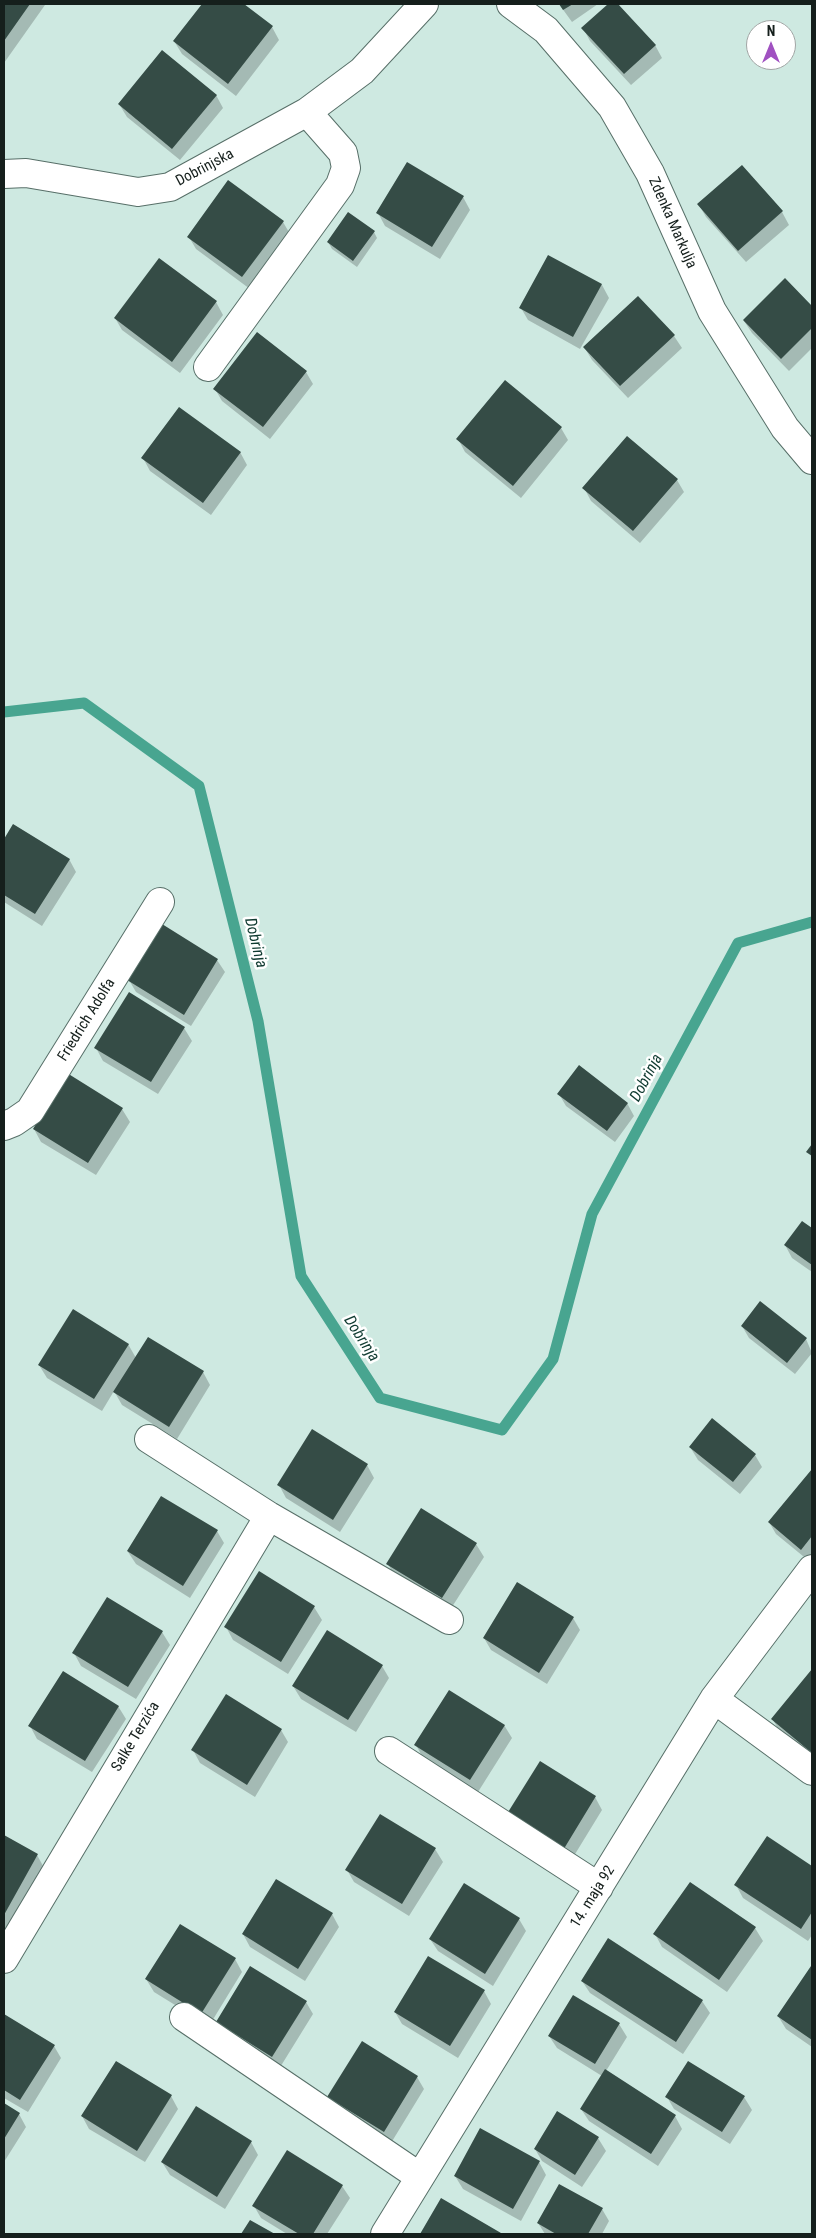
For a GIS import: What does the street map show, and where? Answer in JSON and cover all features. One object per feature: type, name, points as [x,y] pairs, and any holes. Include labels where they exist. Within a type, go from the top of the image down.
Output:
[{"type":"street","name":"Dobrinjska","points":[[4,174],[26,173],[138,192],[170,186],[307,112],[362,71],[424,4]]},
{"type":"street","name":"Zdenka Markulja","points":[[512,4],[546,30],[612,107],[650,173],[712,312],[785,428],[812,460]]},
{"type":"street","points":[[208,367],[340,185],[346,168],[343,153],[307,112]]},
{"type":"street","name":"Friedrich Adolfa","points":[[4,1126],[14,1122],[30,1111],[160,902]]},
{"type":"street","points":[[149,1439],[269,1516],[449,1620]]},
{"type":"street","name":"Salke Terzića","points":[[4,1958],[269,1516]]},
{"type":"street","name":"14. maja 92","points":[[385,2234],[714,1699],[812,1569]]},
{"type":"street","points":[[714,1699],[812,1771]]},
{"type":"street","points":[[389,1750],[599,1888]]},
{"type":"street","points":[[184,2017],[420,2176]]},
{"type":"building","points":[[4,4],[30,4],[4,41]]},
{"type":"building","points":[[202,4],[244,4],[273,26],[228,84],[173,41]]},
{"type":"building","points":[[559,4],[573,4],[563,10]]},
{"type":"building","points":[[608,4],[618,4],[656,45],[624,74],[581,28]]},
{"type":"building","points":[[162,50],[217,95],[172,149],[118,104]]},
{"type":"building","points":[[407,162],[464,196],[432,247],[376,213]]},
{"type":"building","points":[[742,165],[783,211],[738,251],[697,204]]},
{"type":"building","points":[[228,180],[284,221],[242,277],[187,237]]},
{"type":"building","points":[[348,212],[375,231],[353,261],[327,242]]},
{"type":"building","points":[[548,255],[602,284],[573,337],[519,308]]},
{"type":"building","points":[[159,258],[217,301],[172,362],[114,318]]},
{"type":"building","points":[[785,278],[812,306],[812,328],[781,359],[743,320]]},
{"type":"building","points":[[638,296],[675,335],[620,386],[583,347]]},
{"type":"building","points":[[257,332],[307,371],[263,427],[213,389]]},
{"type":"building","points":[[505,380],[562,427],[513,486],[456,439]]},
{"type":"building","points":[[179,407],[241,452],[203,503],[141,458]]},
{"type":"building","points":[[627,436],[678,479],[633,531],[582,488]]},
{"type":"building","points":[[13,824],[70,859],[35,914],[4,895],[4,839]]},
{"type":"building","points":[[162,924],[218,959],[184,1015],[127,980]]},
{"type":"building","points":[[129,992],[185,1027],[151,1082],[94,1048]]},
{"type":"building","points":[[579,1065],[628,1103],[607,1131],[557,1094]]},
{"type":"building","points":[[67,1073],[123,1108],[88,1163],[33,1129]]},
{"type":"building","points":[[812,1144],[812,1156],[806,1152]]},
{"type":"building","points":[[802,1221],[812,1228],[812,1265],[784,1245]]},
{"type":"building","points":[[760,1301],[807,1338],[787,1363],[741,1326]]},
{"type":"building","points":[[73,1309],[129,1344],[94,1399],[38,1365]]},
{"type":"building","points":[[148,1337],[204,1371],[169,1427],[113,1392]]},
{"type":"building","points":[[712,1418],[756,1454],[733,1482],[689,1447]]},
{"type":"building","points":[[312,1429],[368,1464],[333,1520],[277,1485]]},
{"type":"building","points":[[812,1469],[812,1536],[801,1550],[768,1522]]},
{"type":"building","points":[[161,1496],[218,1530],[183,1586],[127,1551]]},
{"type":"building","points":[[421,1508],[477,1543],[442,1598],[386,1564]]},
{"type":"building","points":[[259,1571],[315,1606],[281,1662],[224,1627]]},
{"type":"building","points":[[517,1582],[574,1617],[539,1673],[483,1638]]},
{"type":"building","points":[[107,1597],[163,1631],[128,1687],[72,1653]]},
{"type":"building","points":[[327,1630],[383,1665],[348,1720],[292,1686]]},
{"type":"building","points":[[812,1669],[812,1753],[771,1719]]},
{"type":"building","points":[[63,1671],[119,1706],[85,1761],[28,1726]]},
{"type":"building","points":[[449,1690],[505,1725],[470,1780],[414,1745]]},
{"type":"building","points":[[226,1694],[282,1729],[247,1785],[191,1750]]},
{"type":"building","points":[[540,1761],[596,1796],[562,1852],[505,1817]]},
{"type":"building","points":[[380,1814],[436,1848],[402,1904],[345,1870]]},
{"type":"building","points":[[4,1835],[38,1854],[4,1915]]},
{"type":"building","points":[[767,1836],[812,1866],[812,1912],[801,1929],[734,1885]]},
{"type":"building","points":[[276,1879],[333,1913],[298,1969],[242,1934]]},
{"type":"building","points":[[690,1882],[756,1927],[719,1980],[653,1934]]},
{"type":"building","points":[[464,1883],[520,1918],[485,1974],[429,1939]]},
{"type":"building","points":[[180,1924],[236,1958],[201,2014],[145,1979]]},
{"type":"building","points":[[608,1938],[703,2000],[676,2042],[581,1981]]},
{"type":"building","points":[[428,1956],[485,1990],[450,2046],[394,2012]]},
{"type":"building","points":[[250,1966],[307,2001],[272,2057],[216,2022]]},
{"type":"building","points":[[812,1967],[812,2040],[777,2016]]},
{"type":"building","points":[[573,1995],[620,2023],[595,2064],[548,2036]]},
{"type":"building","points":[[4,2014],[55,2045],[20,2100],[4,2090]]},
{"type":"building","points":[[362,2041],[418,2076],[384,2132],[327,2097]]},
{"type":"building","points":[[116,2061],[172,2095],[137,2151],[81,2116]]},
{"type":"building","points":[[688,2061],[745,2096],[722,2132],[665,2097]]},
{"type":"building","points":[[605,2069],[676,2115],[651,2154],[580,2109]]},
{"type":"building","points":[[4,2103],[20,2113],[4,2139]]},
{"type":"building","points":[[196,2106],[252,2141],[217,2197],[161,2162]]},
{"type":"building","points":[[557,2111],[599,2137],[575,2175],[534,2149]]},
{"type":"building","points":[[480,2128],[540,2161],[513,2209],[454,2176]]},
{"type":"building","points":[[287,2150],[343,2185],[313,2234],[299,2234],[252,2206]]},
{"type":"building","points":[[559,2184],[603,2208],[588,2234],[556,2234],[537,2223]]},
{"type":"building","points":[[441,2198],[501,2233],[420,2234]]},
{"type":"building","points":[[250,2220],[275,2234],[241,2234]]},
{"type":"waterway","name":"Dobrinja","points":[[4,712],[84,703],[199,786],[258,1021],[301,1276],[380,1398],[502,1430],[553,1359],[592,1214],[738,943],[812,922]]}]
